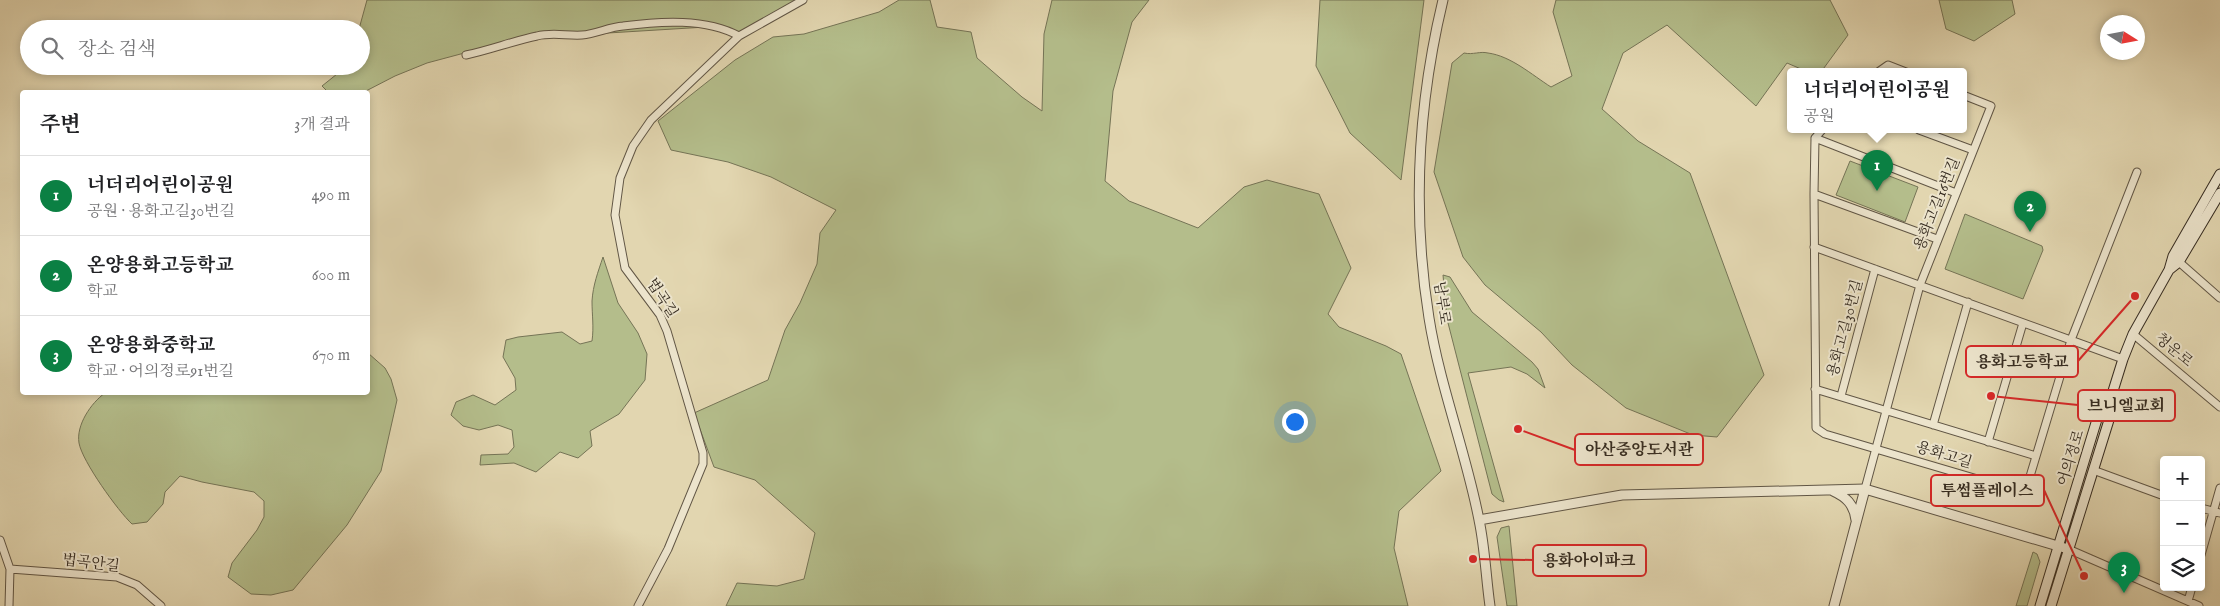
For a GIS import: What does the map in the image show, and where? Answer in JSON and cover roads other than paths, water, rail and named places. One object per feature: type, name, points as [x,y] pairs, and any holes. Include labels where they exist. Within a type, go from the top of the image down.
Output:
[{"type":"street","name":"법곡길","points":[[638,606],[668,549],[703,464],[703,453],[667,331],[660,316],[625,268],[615,215],[620,178],[633,146],[651,120],[739,36],[803,0]]},
{"type":"street","name":"남부로","points":[[1443,0],[1434,34],[1421,138],[1419,190],[1424,283],[1438,361],[1479,520],[1490,606]]},
{"type":"street","points":[[466,55],[553,33],[583,35],[622,26],[658,23],[687,23],[728,31],[739,36]]},
{"type":"street","points":[[1884,68],[1888,65],[1896,68]]},
{"type":"street","name":"용화고길16번길","points":[[1920,285],[1990,106],[1967,97]]},
{"type":"street","points":[[1819,133],[1815,138],[1956,194]]},
{"type":"street","points":[[1927,133],[1973,150]]},
{"type":"street","name":"용화고길30번길","points":[[1815,138],[1816,428],[1825,434],[1876,449]]},
{"type":"street","name":"용화고길","points":[[1876,449],[2025,493],[2070,340],[2137,172]]},
{"type":"street","name":"어의정로","points":[[2051,606],[2109,420],[2108,407],[2123,359],[2133,334],[2169,270],[2173,256],[2220,174]]},
{"type":"street","name":"어의정로","points":[[2169,270],[2179,262],[2220,193]]},
{"type":"street","points":[[1814,194],[1937,239]]},
{"type":"street","name":"용화고길30번길","points":[[1814,247],[1920,285]]},
{"type":"street","points":[[2179,262],[2220,298]]},
{"type":"street","name":"용화고길30번길","points":[[1815,389],[1841,396],[1875,269]]},
{"type":"street","points":[[1834,606],[1920,285],[2123,359]]},
{"type":"street","name":"용화고길","points":[[1933,425],[1968,302]]},
{"type":"street","name":"용화고길","points":[[1988,442],[2023,323]]},
{"type":"street","name":"청운로","points":[[2133,334],[2220,407]]},
{"type":"street","points":[[1841,396],[2036,456]]},
{"type":"street","name":"어의정로","points":[[2040,606],[2098,416],[2108,407]]},
{"type":"street","points":[[2093,470],[2160,495]]},
{"type":"street","points":[[2204,546],[2217,512],[2220,488]]},
{"type":"street","points":[[1479,520],[1622,494],[1865,489],[2068,549],[2199,606]]},
{"type":"street","points":[[1830,490],[1842,495],[1851,503],[1856,523]]},
{"type":"street","points":[[0,540],[10,569],[9,606]]},
{"type":"street","name":"법곡안길","points":[[10,569],[117,577],[137,585],[161,606]]},
{"type":"street","points":[[2188,601],[2191,591]]},
{"type":"place","name":"너더리어린이공원","points":[[1877,191]]},
{"type":"place","name":"온양용화고등학교","points":[[2030,232]]},
{"type":"place","name":"용화고등학교","points":[[2135,296]]},
{"type":"place","name":"브니엘교회","points":[[1991,396]]},
{"type":"place","name":"아산중앙도서관","points":[[1518,429]]},
{"type":"place","name":"용화아이파크","points":[[1473,559]]},
{"type":"place","name":"투썸플레이스","points":[[2084,576]]},
{"type":"place","name":"온양용화중학교","points":[[2124,593]]}]
